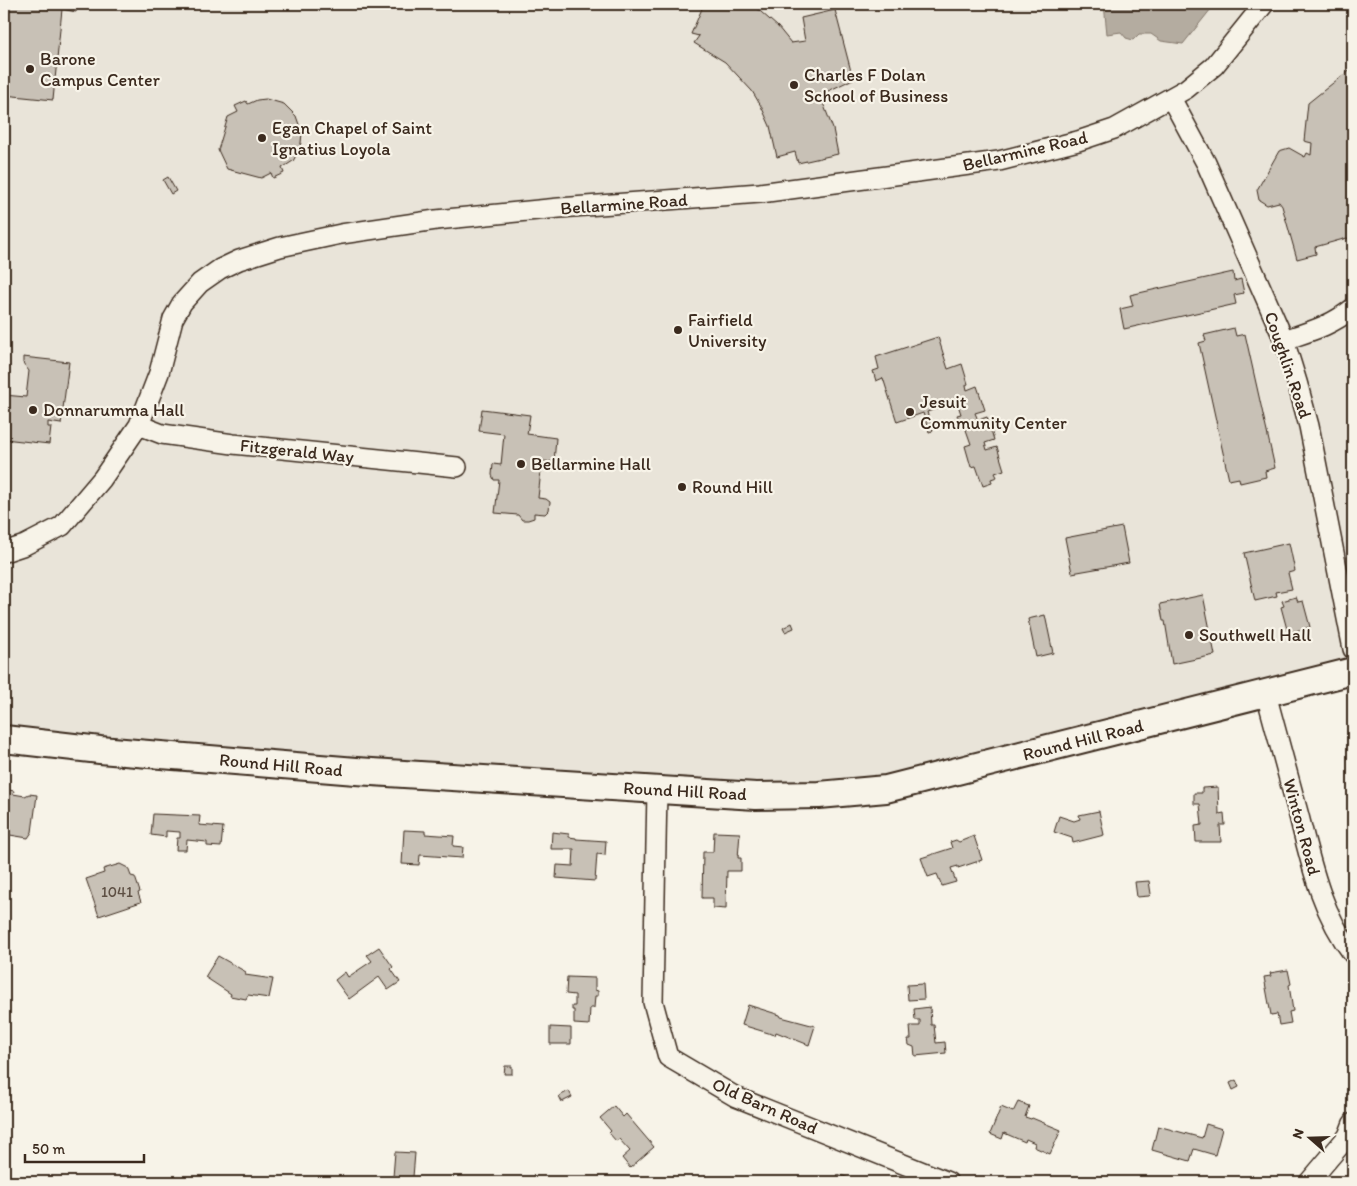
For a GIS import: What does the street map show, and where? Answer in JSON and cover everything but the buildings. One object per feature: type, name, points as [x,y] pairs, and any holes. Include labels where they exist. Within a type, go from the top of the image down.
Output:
[{"type":"main road","name":"Round Hill Road","points":[[4,739],[110,751],[356,771],[756,796],[819,795],[886,789],[1353,671]]},
{"type":"street","name":"Bellarmine Road","points":[[4,552],[25,545],[62,526],[78,509],[113,464],[139,425],[159,373],[173,319],[182,303],[200,283],[220,269],[239,260],[258,253],[341,234],[436,220],[559,208],[760,193],[996,162],[1078,141],[1114,129],[1171,98],[1186,89],[1214,66],[1264,4]]},
{"type":"street","name":"Coughlin Road","points":[[1171,98],[1206,163],[1284,340],[1298,382],[1309,426],[1353,649]]},
{"type":"street","points":[[1284,340],[1324,327],[1342,318],[1353,308]]},
{"type":"street","name":"Fitzgerald Way","points":[[139,425],[162,434],[233,444],[457,467]]},
{"type":"street","name":"Winton Road","points":[[1266,694],[1312,868],[1327,911],[1353,954]]},
{"type":"street","name":"Old Barn Road","points":[[657,790],[653,1002],[668,1057],[736,1097],[948,1182]]},
{"type":"street","points":[[1309,1182],[1348,1136],[1353,1123]]},
{"type":"shaded area","name":"Fairfield University","points":[[4,4],[1353,4],[1353,656],[1049,738],[876,778],[782,785],[485,773],[4,728]]},
{"type":"shaded area","points":[[1104,4],[1215,4],[1183,44],[1161,41],[1151,34],[1139,34],[1133,40],[1126,38],[1121,32],[1107,34]]},
{"type":"place","name":"Barone Campus Center","points":[[30,69]]},
{"type":"place","name":"Charles F Dolan School of Business","points":[[794,85]]},
{"type":"place","name":"Egan Chapel of Saint Ignatius Loyola","points":[[262,138]]},
{"type":"place","name":"Fairfield University","points":[[678,330]]},
{"type":"place","name":"Donnarumma Hall","points":[[33,410]]},
{"type":"place","name":"Jesuit Community Center","points":[[910,412]]},
{"type":"place","name":"Bellarmine Hall","points":[[521,464]]},
{"type":"place","name":"Round Hill","points":[[682,487]]},
{"type":"place","name":"Southwell Hall","points":[[1189,635]]}]
